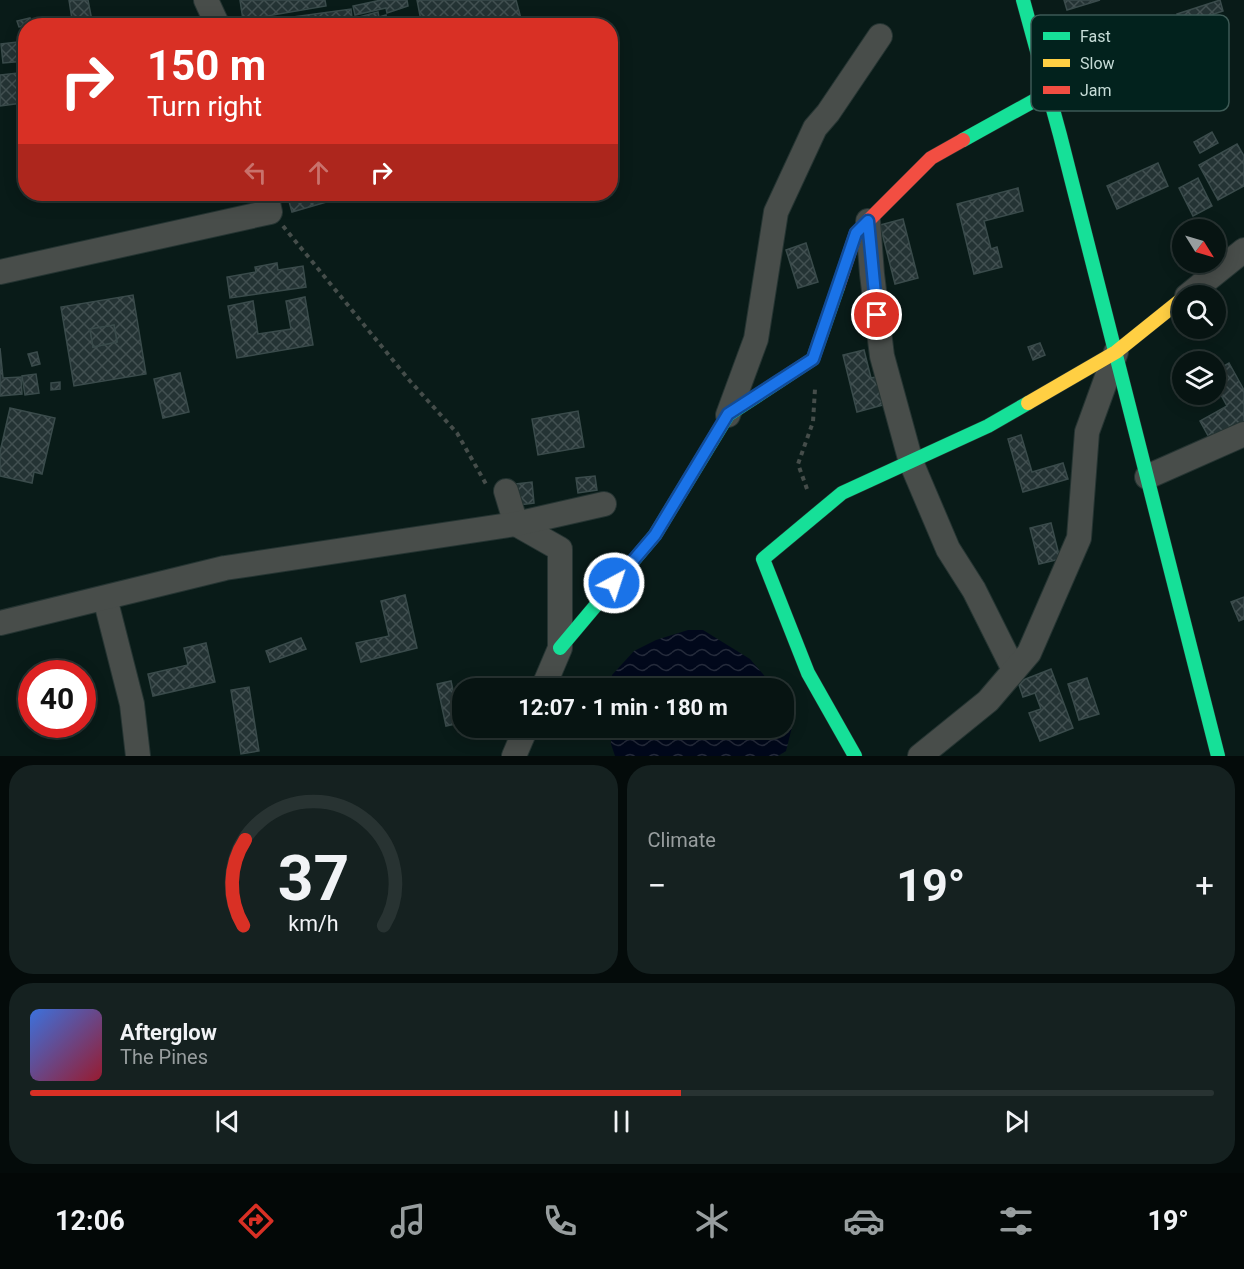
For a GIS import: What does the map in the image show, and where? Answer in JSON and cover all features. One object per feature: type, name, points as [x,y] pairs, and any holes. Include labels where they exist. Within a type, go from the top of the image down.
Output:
[{"type":"street","points":[[206,0],[214,18]]},
{"type":"street","points":[[1023,0],[1031,30]]},
{"type":"street","points":[[547,678],[560,648],[655,535],[728,414],[756,339],[776,212],[815,128],[828,113],[880,36]]},
{"type":"street","points":[[728,414],[813,359],[856,233],[931,158],[1031,102]]},
{"type":"street","points":[[1053,111],[1218,756]]},
{"type":"street","points":[[0,272],[268,203]]},
{"type":"street","points":[[868,221],[882,356],[911,462],[948,549],[974,590],[1014,670]]},
{"type":"street","points":[[1201,285],[1244,250]]},
{"type":"street","points":[[855,756],[807,673],[763,559],[842,493],[988,426],[1116,352],[1172,307]]},
{"type":"street","points":[[920,756],[988,701],[1029,654],[1079,538],[1087,432],[1116,352]]},
{"type":"street","points":[[1148,477],[1244,434]]},
{"type":"street","points":[[497,490],[516,524],[560,549],[560,648]]},
{"type":"street","points":[[0,623],[225,568],[516,524],[604,504]]},
{"type":"street","points":[[105,598],[132,704],[138,756]]},
{"type":"street","points":[[514,756],[522,738]]},
{"type":"path","points":[[268,203],[410,381],[457,433],[497,490]]},
{"type":"path","points":[[812,519],[812,503],[798,465],[813,422],[815,392],[813,359]]},
{"type":"water","points":[[688,630],[703,630],[750,659],[766,678],[612,678],[612,675],[634,651],[656,640]]},
{"type":"water","points":[[611,738],[789,738],[786,751],[778,756],[615,756]]},
{"type":"building","points":[[69,0],[88,0],[91,18],[72,18]]},
{"type":"building","points":[[240,0],[325,0],[326,6],[243,18]]},
{"type":"building","points":[[381,0],[407,0],[408,6],[387,13],[386,8],[355,15],[353,6]]},
{"type":"building","points":[[417,0],[516,0],[521,18],[420,18]]},
{"type":"building","points":[[1064,0],[1100,0],[1067,10]]},
{"type":"building","points":[[1220,0],[1223,11],[1211,15],[1177,14]]},
{"type":"building","points":[[351,9],[352,18],[285,18]]},
{"type":"building","points":[[378,12],[379,17],[386,15],[386,18],[359,18]]},
{"type":"building","points":[[18,42],[18,62],[3,63],[1,44]]},
{"type":"building","points":[[18,73],[18,104],[0,106],[0,75]]},
{"type":"building","points":[[1212,132],[1218,143],[1200,153],[1194,142]]},
{"type":"building","points":[[1237,144],[1244,156],[1244,186],[1218,200],[1199,165]]},
{"type":"building","points":[[1158,163],[1168,186],[1117,209],[1107,186]]},
{"type":"building","points":[[1198,178],[1212,206],[1193,216],[1179,188]]},
{"type":"building","points":[[1018,188],[1023,211],[984,221],[991,249],[997,247],[1002,267],[974,274],[957,204]]},
{"type":"building","points":[[289,201],[330,201],[292,212]]},
{"type":"building","points":[[903,219],[918,278],[895,284],[880,225]]},
{"type":"building","points":[[806,243],[818,282],[798,288],[786,250]]},
{"type":"building","points":[[277,263],[278,270],[303,266],[306,287],[230,298],[227,277],[256,272],[255,267]]},
{"type":"building","points":[[133,295],[146,374],[74,386],[61,307]],"holes":[[[114,325],[117,342],[93,347],[90,329]]]},
{"type":"building","points":[[305,297],[313,345],[237,358],[228,306],[253,301],[258,334],[291,329],[286,301]]},
{"type":"building","points":[[114,325],[117,342],[93,347],[90,329]]},
{"type":"building","points":[[1040,343],[1045,355],[1033,360],[1028,347]]},
{"type":"building","points":[[0,348],[3,378],[21,377],[22,394],[0,396]]},
{"type":"building","points":[[864,350],[871,378],[876,377],[883,405],[857,412],[843,355]]},
{"type":"building","points":[[37,352],[40,364],[32,366],[28,354]]},
{"type":"building","points":[[1229,363],[1244,390],[1244,423],[1211,441],[1200,421],[1227,406],[1226,365]]},
{"type":"building","points":[[180,373],[189,412],[163,418],[154,379]]},
{"type":"building","points":[[36,374],[39,393],[25,395],[22,376]]},
{"type":"building","points":[[60,382],[60,389],[51,390],[51,383]]},
{"type":"building","points":[[10,408],[55,418],[42,474],[34,472],[32,483],[0,476],[0,452]]},
{"type":"building","points":[[578,411],[584,447],[538,455],[532,419]]},
{"type":"building","points":[[1021,435],[1032,472],[1063,463],[1068,479],[1023,492],[1008,439]]},
{"type":"building","points":[[595,476],[597,490],[578,493],[576,478]]},
{"type":"building","points":[[532,482],[534,503],[519,505],[516,484]]},
{"type":"building","points":[[1051,523],[1060,559],[1039,564],[1030,528]]},
{"type":"building","points":[[405,595],[417,648],[361,662],[356,643],[389,636],[381,601]]},
{"type":"building","points":[[1244,597],[1244,619],[1239,621],[1231,602]]},
{"type":"building","points":[[301,638],[306,649],[270,662],[266,651]]},
{"type":"building","points":[[206,643],[215,682],[153,696],[148,674],[188,665],[184,648]]},
{"type":"building","points":[[1051,669],[1073,728],[1040,741],[1029,713],[1041,709],[1035,693],[1023,697],[1018,682]]},
{"type":"building","points":[[1087,678],[1099,714],[1079,720],[1068,684]]},
{"type":"building","points":[[451,681],[452,725],[446,726],[437,684]]},
{"type":"building","points":[[249,687],[259,751],[241,754],[231,690]]},
{"type":"traffic: fast","points":[[1023,0],[1031,29]]},
{"type":"traffic: fast","points":[[963,140],[1031,102]]},
{"type":"traffic: fast","points":[[1053,111],[1218,756]]},
{"type":"traffic: fast","points":[[560,648],[655,535],[728,415],[813,359],[838,287]]},
{"type":"traffic: fast","points":[[855,756],[808,673],[763,559],[842,493],[988,426],[1028,403]]},
{"type":"traffic: slow","points":[[1028,403],[1116,352],[1172,307]]},
{"type":"traffic: jam","points":[[838,287],[856,233],[931,158],[963,140]]},
{"type":"route","points":[[614,583],[655,535],[728,414],[813,359],[856,233],[868,221],[877,315]]}]
